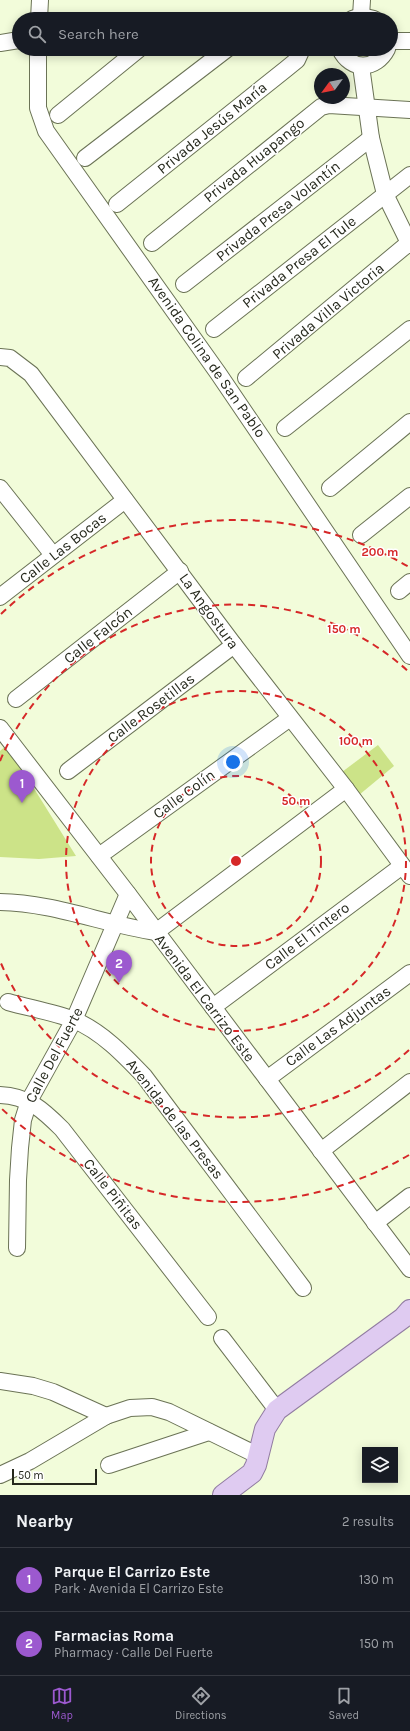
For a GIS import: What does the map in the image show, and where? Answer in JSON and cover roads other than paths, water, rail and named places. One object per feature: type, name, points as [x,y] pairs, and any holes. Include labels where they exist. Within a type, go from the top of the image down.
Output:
[{"type":"main road","points":[[222,1495],[252,1473],[259,1456],[266,1429],[277,1410],[408,1314]]},
{"type":"street","points":[[39,12],[40,0]]},
{"type":"street","points":[[362,0],[362,12]]},
{"type":"street","points":[[0,43],[12,41]]},
{"type":"street","points":[[398,41],[410,41]]},
{"type":"street","name":"Avenida Colina de San Pablo","points":[[38,56],[38,108],[46,131],[206,355],[410,656]]},
{"type":"street","points":[[58,115],[130,56]]},
{"type":"street","points":[[86,158],[217,56]]},
{"type":"street","name":"Privada Jesús María","points":[[117,204],[286,69],[297,60],[299,56]]},
{"type":"street","points":[[344,56],[353,63],[361,66],[370,65],[378,61],[383,56]]},
{"type":"street","points":[[361,66],[371,138],[385,194],[410,243]]},
{"type":"street","name":"Privada Huapango","points":[[152,243],[321,107],[329,104],[410,110]]},
{"type":"street","name":"Privada Presa Volantín","points":[[184,284],[371,138]]},
{"type":"street","name":"Privada Presa El Tule","points":[[214,329],[410,175]]},
{"type":"street","name":"Privada Villa Victoria","points":[[246,378],[410,243]]},
{"type":"street","points":[[285,428],[410,329]]},
{"type":"street","name":"La Angostura","points":[[0,357],[10,358],[31,374],[234,645],[346,789],[406,871]]},
{"type":"street","points":[[330,488],[410,422]]},
{"type":"street","points":[[0,488],[53,555]]},
{"type":"street","points":[[361,535],[410,496]]},
{"type":"street","name":"Calle Las Bocas","points":[[0,597],[125,500]]},
{"type":"street","name":"Calle Falcón","points":[[16,699],[180,571]]},
{"type":"street","name":"Calle Rosetillas","points":[[68,771],[234,645]]},
{"type":"street","name":"Calle Colín","points":[[99,856],[290,718]]},
{"type":"street","name":"Avenida El Carrizo Este","points":[[0,728],[128,894],[410,1269]]},
{"type":"street","points":[[0,902],[15,902],[52,907],[137,929],[156,932],[346,789]]},
{"type":"street","name":"Calle El Tintero","points":[[213,1007],[406,871]]},
{"type":"street","name":"Calle Del Fuerte","points":[[17,1248],[18,1180],[23,1120],[29,1101],[74,1020],[128,894]]},
{"type":"street","name":"Calle Las Adjuntas","points":[[267,1079],[410,974]]},
{"type":"street","name":"Avenida de las Presas","points":[[8,1002],[74,1020],[102,1037],[122,1053],[144,1076],[303,1288]]},
{"type":"street","points":[[321,1151],[410,1082]]},
{"type":"street","name":"Calle Piñitas","points":[[0,1095],[29,1101],[46,1113],[62,1128],[208,1317]]},
{"type":"street","points":[[375,1223],[410,1196]]},
{"type":"street","points":[[222,1338],[277,1410]]},
{"type":"street","points":[[0,1381],[33,1386],[53,1392],[106,1416]]},
{"type":"street","points":[[0,1474],[30,1461],[106,1416],[130,1408],[152,1407],[169,1412],[259,1456]]},
{"type":"street","points":[[109,1465],[209,1432]]},
{"type":"place","name":"Parque El Carrizo Este","points":[[22,803]]},
{"type":"place","name":"Farmacias Roma","points":[[119,983]]}]
